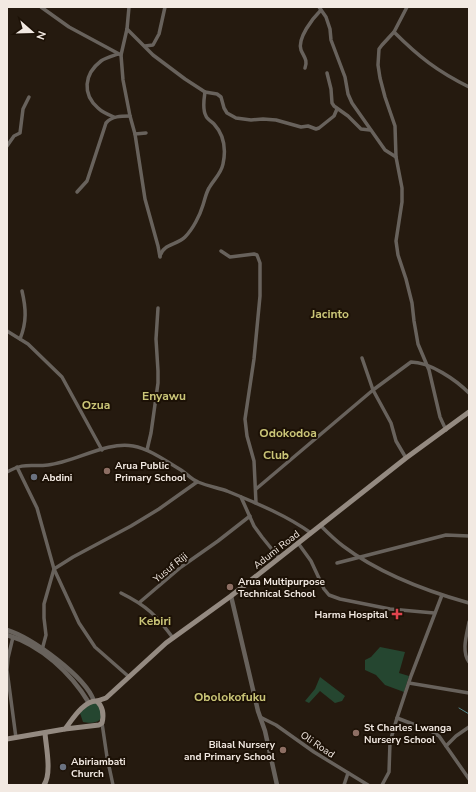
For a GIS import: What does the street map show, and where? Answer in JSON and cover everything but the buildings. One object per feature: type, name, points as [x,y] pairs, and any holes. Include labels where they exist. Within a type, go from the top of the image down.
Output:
[{"type":"main road","name":"Adumi Road","points":[[65,729],[77,715],[95,703],[106,698],[128,676],[173,638],[231,596],[406,458],[469,412]]},
{"type":"main road","points":[[7,739],[83,726],[94,726],[102,723],[103,717],[95,703]]},
{"type":"main road","points":[[77,715],[79,723],[83,726]]},
{"type":"main road","points":[[44,785],[47,779],[48,771],[45,733]]},
{"type":"street","points":[[41,7],[69,27],[120,54]]},
{"type":"street","points":[[129,7],[127,29],[120,54],[123,80],[135,134],[145,199],[160,257],[162,250],[180,242],[189,233],[202,210],[209,187],[216,179],[223,165],[225,151],[224,141],[222,134],[206,116],[204,101],[205,92]]},
{"type":"street","points":[[145,46],[152,45],[159,34],[165,7]]},
{"type":"street","points":[[407,7],[394,32],[379,50],[378,65],[383,91],[395,126],[396,157],[402,195],[396,241],[398,255],[412,303],[418,344],[427,365],[440,417],[446,430]]},
{"type":"street","points":[[305,68],[307,63],[301,50],[302,39],[311,20],[320,8],[326,17],[330,29],[331,40],[345,77],[348,94],[352,103],[385,150],[396,157]]},
{"type":"street","points":[[127,29],[153,55],[185,79],[205,92],[217,94],[221,97],[227,113],[242,119],[276,120],[297,126],[308,126],[316,129],[334,116],[337,109]]},
{"type":"street","points":[[394,32],[422,59],[469,87]]},
{"type":"street","points":[[114,117],[98,109],[88,95],[86,86],[87,80],[102,60],[120,54]]},
{"type":"street","points":[[327,72],[331,85],[332,103],[361,129],[370,130]]},
{"type":"street","points":[[7,146],[14,136],[20,133],[23,109],[29,97]]},
{"type":"street","points":[[77,192],[87,181],[98,151],[103,127],[109,119],[114,117],[130,116]]},
{"type":"street","points":[[135,134],[146,133]]},
{"type":"street","points":[[221,251],[230,257],[254,254],[257,255],[260,263],[258,319],[245,419],[247,436],[254,460],[256,503]]},
{"type":"street","points":[[20,339],[25,324],[26,315],[22,291]]},
{"type":"street","points":[[147,450],[151,433],[158,377],[156,339],[158,308]]},
{"type":"street","points":[[7,331],[36,350],[62,377],[102,450]]},
{"type":"street","points":[[362,358],[373,390],[391,423],[396,441],[406,458]]},
{"type":"street","points":[[256,489],[373,390],[411,362],[427,365],[454,381],[469,393]]},
{"type":"street","points":[[7,472],[24,465],[49,465],[117,445],[132,445],[147,450],[197,482],[256,503],[299,524],[311,533]]},
{"type":"street","points":[[17,467],[37,508],[54,569],[79,623],[95,647],[128,676]]},
{"type":"street","points":[[42,651],[46,635],[44,604],[54,569],[159,509],[197,482]]},
{"type":"street","points":[[241,497],[262,537],[279,558]]},
{"type":"street","name":"Yusuf Riji","points":[[140,602],[181,567],[250,516]]},
{"type":"street","points":[[321,526],[343,546],[359,557],[383,570],[442,595],[469,603]]},
{"type":"street","points":[[337,562],[446,535],[469,536]]},
{"type":"street","points":[[298,543],[311,562],[324,590],[329,595],[340,599],[390,609],[434,613]]},
{"type":"street","points":[[121,593],[140,602],[159,619],[173,638]]},
{"type":"street","points":[[382,785],[391,766],[390,742],[397,718],[434,613],[442,595]]},
{"type":"street","points":[[231,596],[277,785]]},
{"type":"street","points":[[469,622],[465,648],[466,657],[469,662]]},
{"type":"street","points":[[7,630],[32,641],[95,703]]},
{"type":"street","points":[[7,635],[42,651]]},
{"type":"street","points":[[13,637],[8,658],[8,689],[16,738]]},
{"type":"street","points":[[409,683],[469,693]]},
{"type":"street","name":"Oli Road","points":[[260,717],[276,725],[314,752],[368,785]]},
{"type":"street","points":[[397,718],[431,731],[439,736],[469,779]]},
{"type":"street","points":[[102,723],[113,785]]},
{"type":"street","points":[[446,746],[456,736],[469,727]]},
{"type":"street","points":[[344,785],[348,773]]},
{"type":"green space","points":[[380,647],[405,652],[399,673],[409,676],[404,692],[385,685],[376,675],[365,670],[365,660],[371,657]]},
{"type":"green space","points":[[320,677],[345,696],[342,701],[335,703],[320,691],[309,703],[305,701],[315,689]]},
{"type":"green space","points":[[94,702],[100,706],[100,719],[94,722],[83,722],[80,713]]},
{"type":"waterway","points":[[459,708],[469,714]]},
{"type":"place","name":"Arua Public Primary School","points":[[107,471]]},
{"type":"place","name":"Abdini","points":[[34,477]]},
{"type":"place","name":"Arua Multipurpose Technical School","points":[[230,587]]},
{"type":"place","name":"Harma Hospital","points":[[397,614]]},
{"type":"place","name":"St Charles Lwanga Nursery School","points":[[356,733]]},
{"type":"place","name":"Bilaal Nursery and Primary School","points":[[283,750]]},
{"type":"place","name":"Abiriambati Church","points":[[63,767]]},
{"type":"district","name":"Jacinto","points":[[330,314]]},
{"type":"district","name":"Enyawu","points":[[164,396]]},
{"type":"district","name":"Ozua","points":[[96,405]]},
{"type":"district","name":"Odokodoa","points":[[288,433]]},
{"type":"district","name":"Club","points":[[276,455]]},
{"type":"district","name":"Kebiri","points":[[155,621]]},
{"type":"district","name":"Obolokofuku","points":[[230,697]]}]
